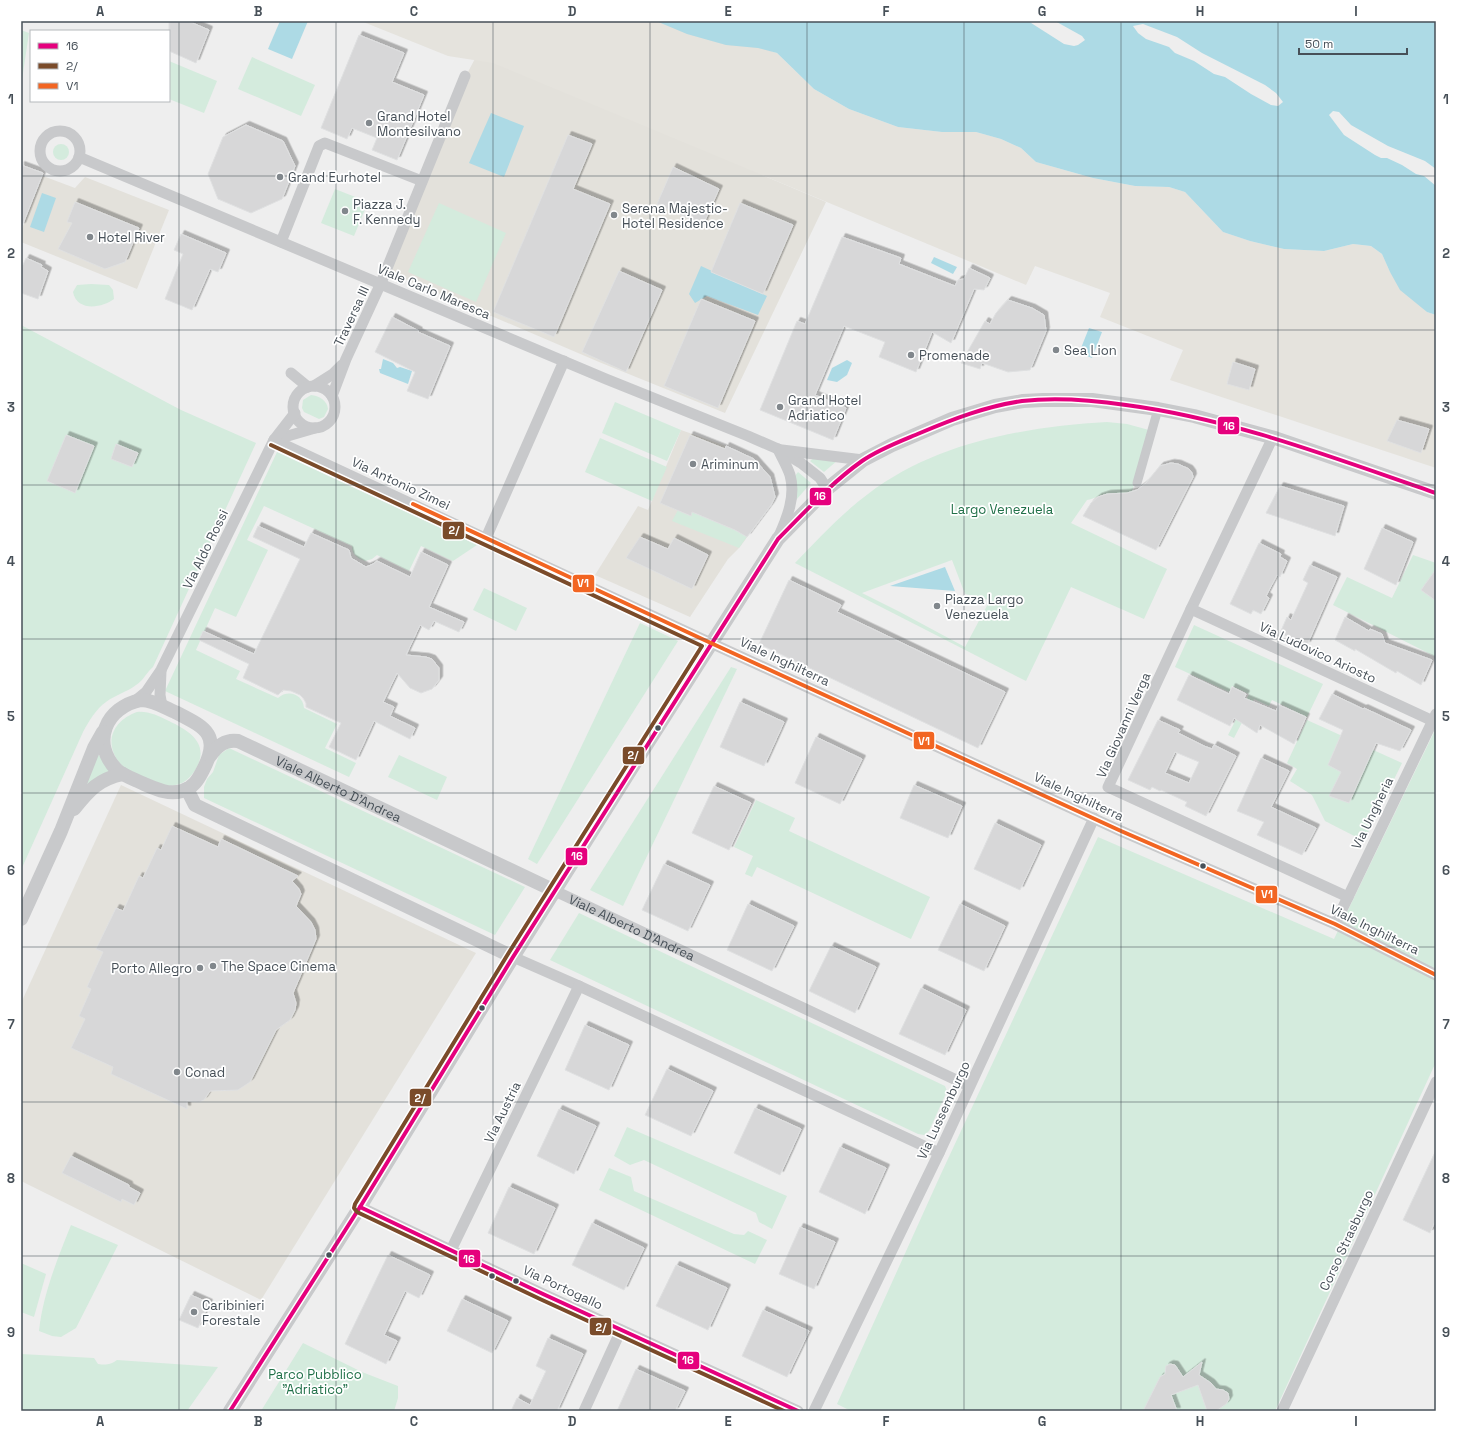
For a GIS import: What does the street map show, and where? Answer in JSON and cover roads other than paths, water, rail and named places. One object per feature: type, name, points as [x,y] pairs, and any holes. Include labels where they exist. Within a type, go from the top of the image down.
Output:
[{"type":"street","points":[[381,283],[465,76]]},
{"type":"street","points":[[281,242],[319,146],[325,143],[422,181]]},
{"type":"street","name":"Viale Carlo Maresca","points":[[79,157],[564,361],[778,449],[801,463],[820,478],[827,489]]},
{"type":"street","name":"Traversa III","points":[[332,396],[346,359],[381,283]]},
{"type":"street","name":"Traversa III","points":[[311,387],[333,374],[346,359]]},
{"type":"street","points":[[486,538],[564,361]]},
{"type":"street","points":[[274,440],[324,425],[333,416],[335,409],[335,402],[332,396],[324,388],[311,387],[291,373]]},
{"type":"street","points":[[311,387],[298,395],[295,400],[295,412],[301,422],[311,427],[317,427]]},
{"type":"street","points":[[230,1411],[360,1207],[513,957],[778,539],[827,489],[863,460],[892,445],[952,419],[995,406],[1023,401],[1092,400],[1158,409],[1194,416],[1273,437],[1436,493]]},
{"type":"street","points":[[1137,484],[1158,409]]},
{"type":"street","name":"Via Aldo Rossi","points":[[135,701],[146,692],[161,670],[274,440],[295,412]]},
{"type":"street","name":"Via Giovanni Verga","points":[[1273,437],[1108,787],[1348,897]]},
{"type":"street","name":"Via Antonio Zimei","points":[[274,440],[711,643]]},
{"type":"street","points":[[778,449],[790,476],[791,492],[789,509],[778,539]]},
{"type":"street","name":"Viale Carlo Maresca","points":[[778,449],[863,460]]},
{"type":"street","name":"Via Ludovico Ariosto","points":[[1191,610],[1434,718]]},
{"type":"street","name":"Viale Inghilterra","points":[[711,643],[1094,818],[1335,924],[1436,975]]},
{"type":"street","name":"Via Aldo Rossi","points":[[161,670],[160,695],[162,706]]},
{"type":"street","points":[[21,919],[65,821],[94,748],[105,728],[117,710],[126,704],[141,700],[151,701],[162,706],[203,728],[210,740],[210,756],[198,779],[187,789],[182,791],[167,792],[157,790],[123,774],[113,765],[104,748],[103,738],[105,728]]},
{"type":"street","name":"Via Ungheria","points":[[1335,924],[1434,718]]},
{"type":"street","name":"Viale Alberto D'Andrea","points":[[210,756],[222,743],[238,741],[969,1086]]},
{"type":"street","points":[[65,821],[79,802],[97,783],[111,776],[123,774]]},
{"type":"street","points":[[187,789],[195,805],[513,957],[579,986],[939,1154]]},
{"type":"street","name":"Via Lussemburgo","points":[[814,1411],[939,1154],[969,1086],[1094,818]]},
{"type":"street","name":"Via Austria","points":[[451,1250],[579,986]]},
{"type":"street","name":"Corso Strasburgo","points":[[1282,1411],[1436,1082]]},
{"type":"street","name":"Via Portogallo","points":[[360,1207],[621,1330],[798,1411]]},
{"type":"street","points":[[584,1411],[621,1330]]},
{"type":"water","points":[[280,21],[308,21],[292,59],[268,49]]},
{"type":"water","points":[[656,21],[1436,21],[1436,315],[1427,312],[1400,290],[1382,254],[1371,246],[1353,244],[1324,251],[1284,249],[1250,241],[1223,232],[1185,192],[1169,187],[1135,186],[1093,178],[1036,162],[1021,148],[1001,139],[976,132],[942,132],[898,127],[849,109],[814,89],[777,53],[758,48],[726,45],[687,34]]},
{"type":"water","points":[[491,113],[524,126],[504,177],[469,163]]},
{"type":"water","points":[[42,193],[56,198],[44,232],[30,227]]},
{"type":"water","points":[[934,257],[957,267],[953,274],[931,263]]},
{"type":"water","points":[[701,266],[767,296],[758,315],[707,296],[695,303],[689,294]]},
{"type":"water","points":[[1089,328],[1102,332],[1092,358],[1079,353]]},
{"type":"water","points":[[383,359],[393,363],[397,368],[400,367],[412,371],[408,384],[380,373],[379,369],[381,369]]},
{"type":"water","points":[[847,360],[852,363],[847,375],[837,382],[827,380],[832,368]]},
{"type":"water","points":[[945,567],[955,591],[890,586]]},
{"type":"place","name":"Grand Hotel Montesilvano","points":[[369,123]]},
{"type":"place","name":"Grand Eurhotel","points":[[280,177]]},
{"type":"place","name":"Piazza J. F. Kennedy","points":[[345,211]]},
{"type":"place","name":"Serena Majestic- Hotel Residence","points":[[614,215]]},
{"type":"place","name":"Hotel River","points":[[90,237]]},
{"type":"place","name":"Sea Lion","points":[[1056,350]]},
{"type":"place","name":"Promenade","points":[[911,355]]},
{"type":"place","name":"Grand Hotel Adriatico","points":[[780,407]]},
{"type":"place","name":"Ariminum","points":[[693,464]]},
{"type":"place","name":"Piazza Largo Venezuela","points":[[937,606]]},
{"type":"place","name":"The Space Cinema","points":[[213,966]]},
{"type":"place","name":"Porto Allegro","points":[[200,968]]},
{"type":"place","name":"Conad","points":[[177,1072]]},
{"type":"place","name":"Caribinieri Forestale","points":[[194,1312]]},
{"type":"park label","name":"Largo Venezuela","points":[[1002,509]]},
{"type":"park label","name":"Parco Pubblico \"Adriatico\"","points":[[315,1382]]}]
